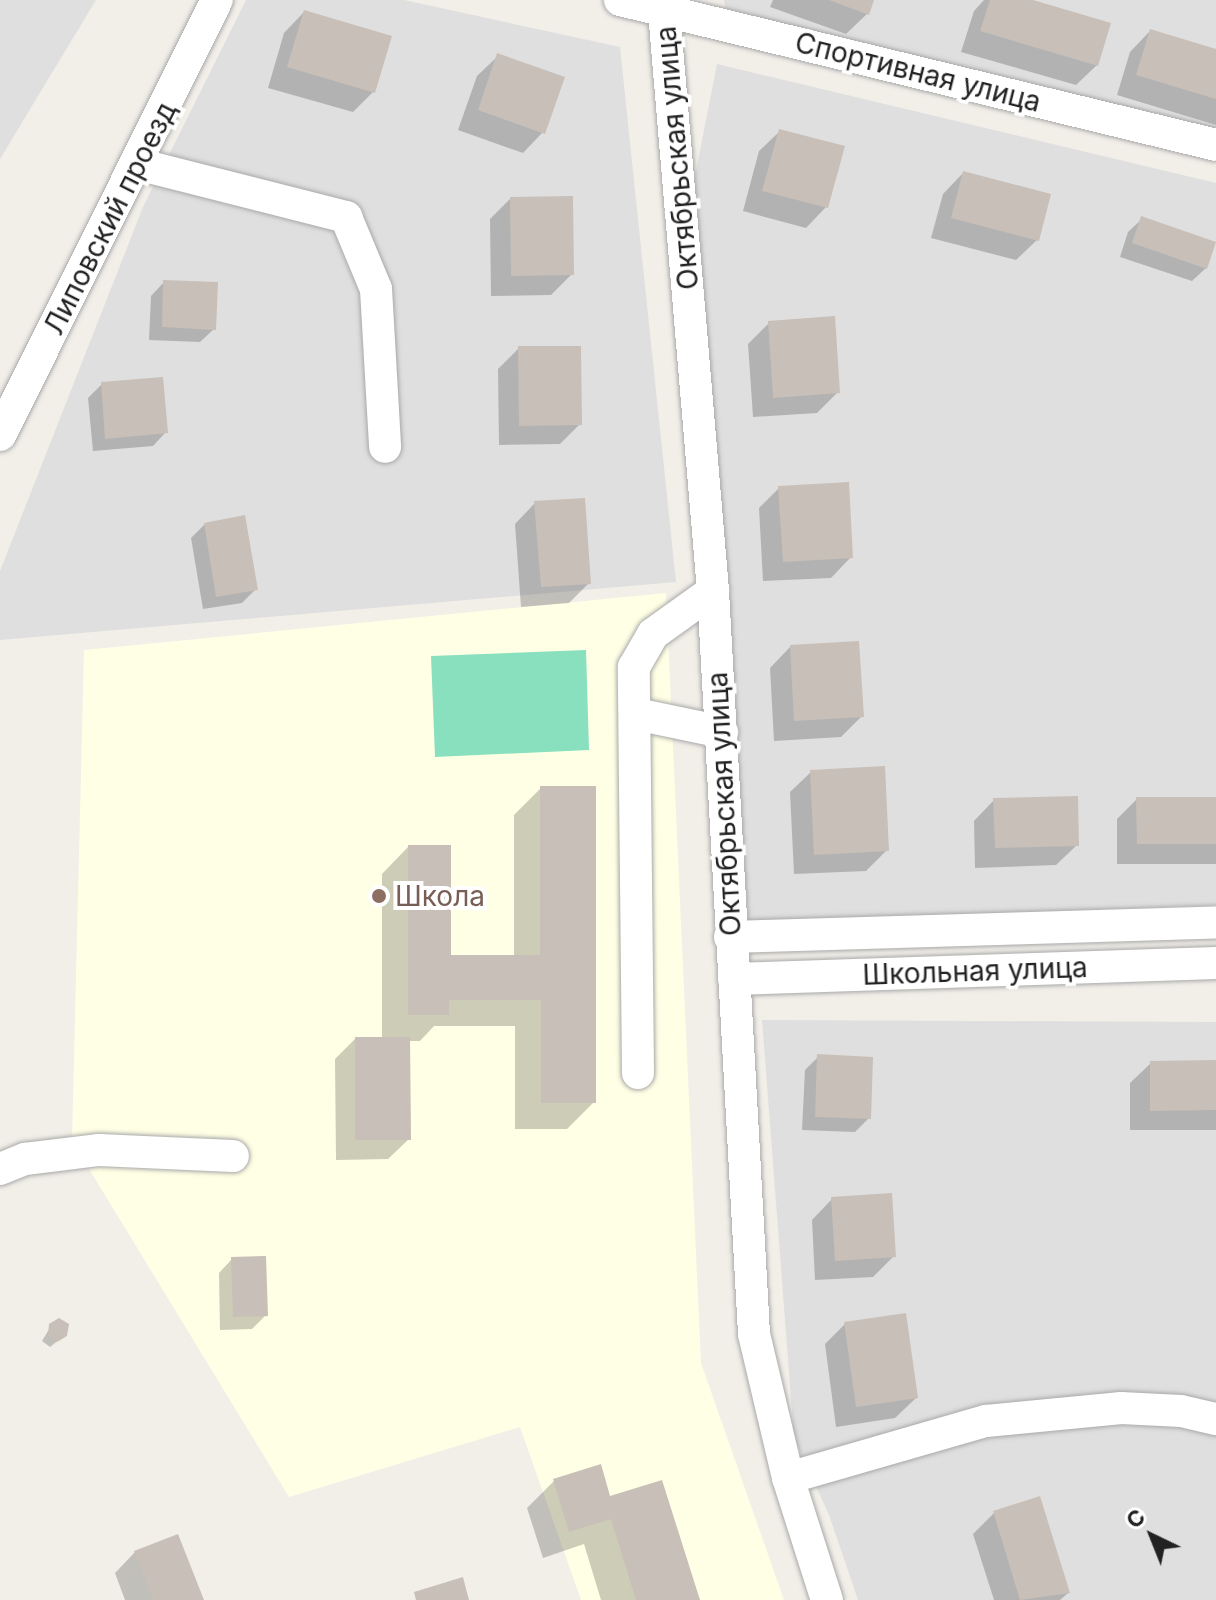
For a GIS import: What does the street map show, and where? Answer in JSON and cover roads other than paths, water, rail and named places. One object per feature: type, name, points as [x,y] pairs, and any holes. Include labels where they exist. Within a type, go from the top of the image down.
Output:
[{"type":"street","name":"Липовский проезд","points":[[0,435],[217,0]]},
{"type":"street","name":"Спортивная улица","points":[[620,0],[664,4],[1216,145]]},
{"type":"street","name":"Октябрьская улица","points":[[664,4],[713,591],[754,1334],[788,1478],[827,1600]]},
{"type":"street","points":[[137,164],[346,217],[376,289],[385,447]]},
{"type":"street","points":[[638,1073],[634,667],[653,634],[713,591]]},
{"type":"street","points":[[636,714],[722,732]]},
{"type":"street","points":[[730,937],[1216,923]]},
{"type":"street","name":"Школьная улица","points":[[734,979],[1216,963]]},
{"type":"street","points":[[0,1169],[25,1159],[99,1150],[233,1156]]},
{"type":"street","points":[[788,1478],[986,1421],[1121,1408],[1181,1411],[1216,1419]]},
{"type":"place","name":"Школа","points":[[379,896]]}]
